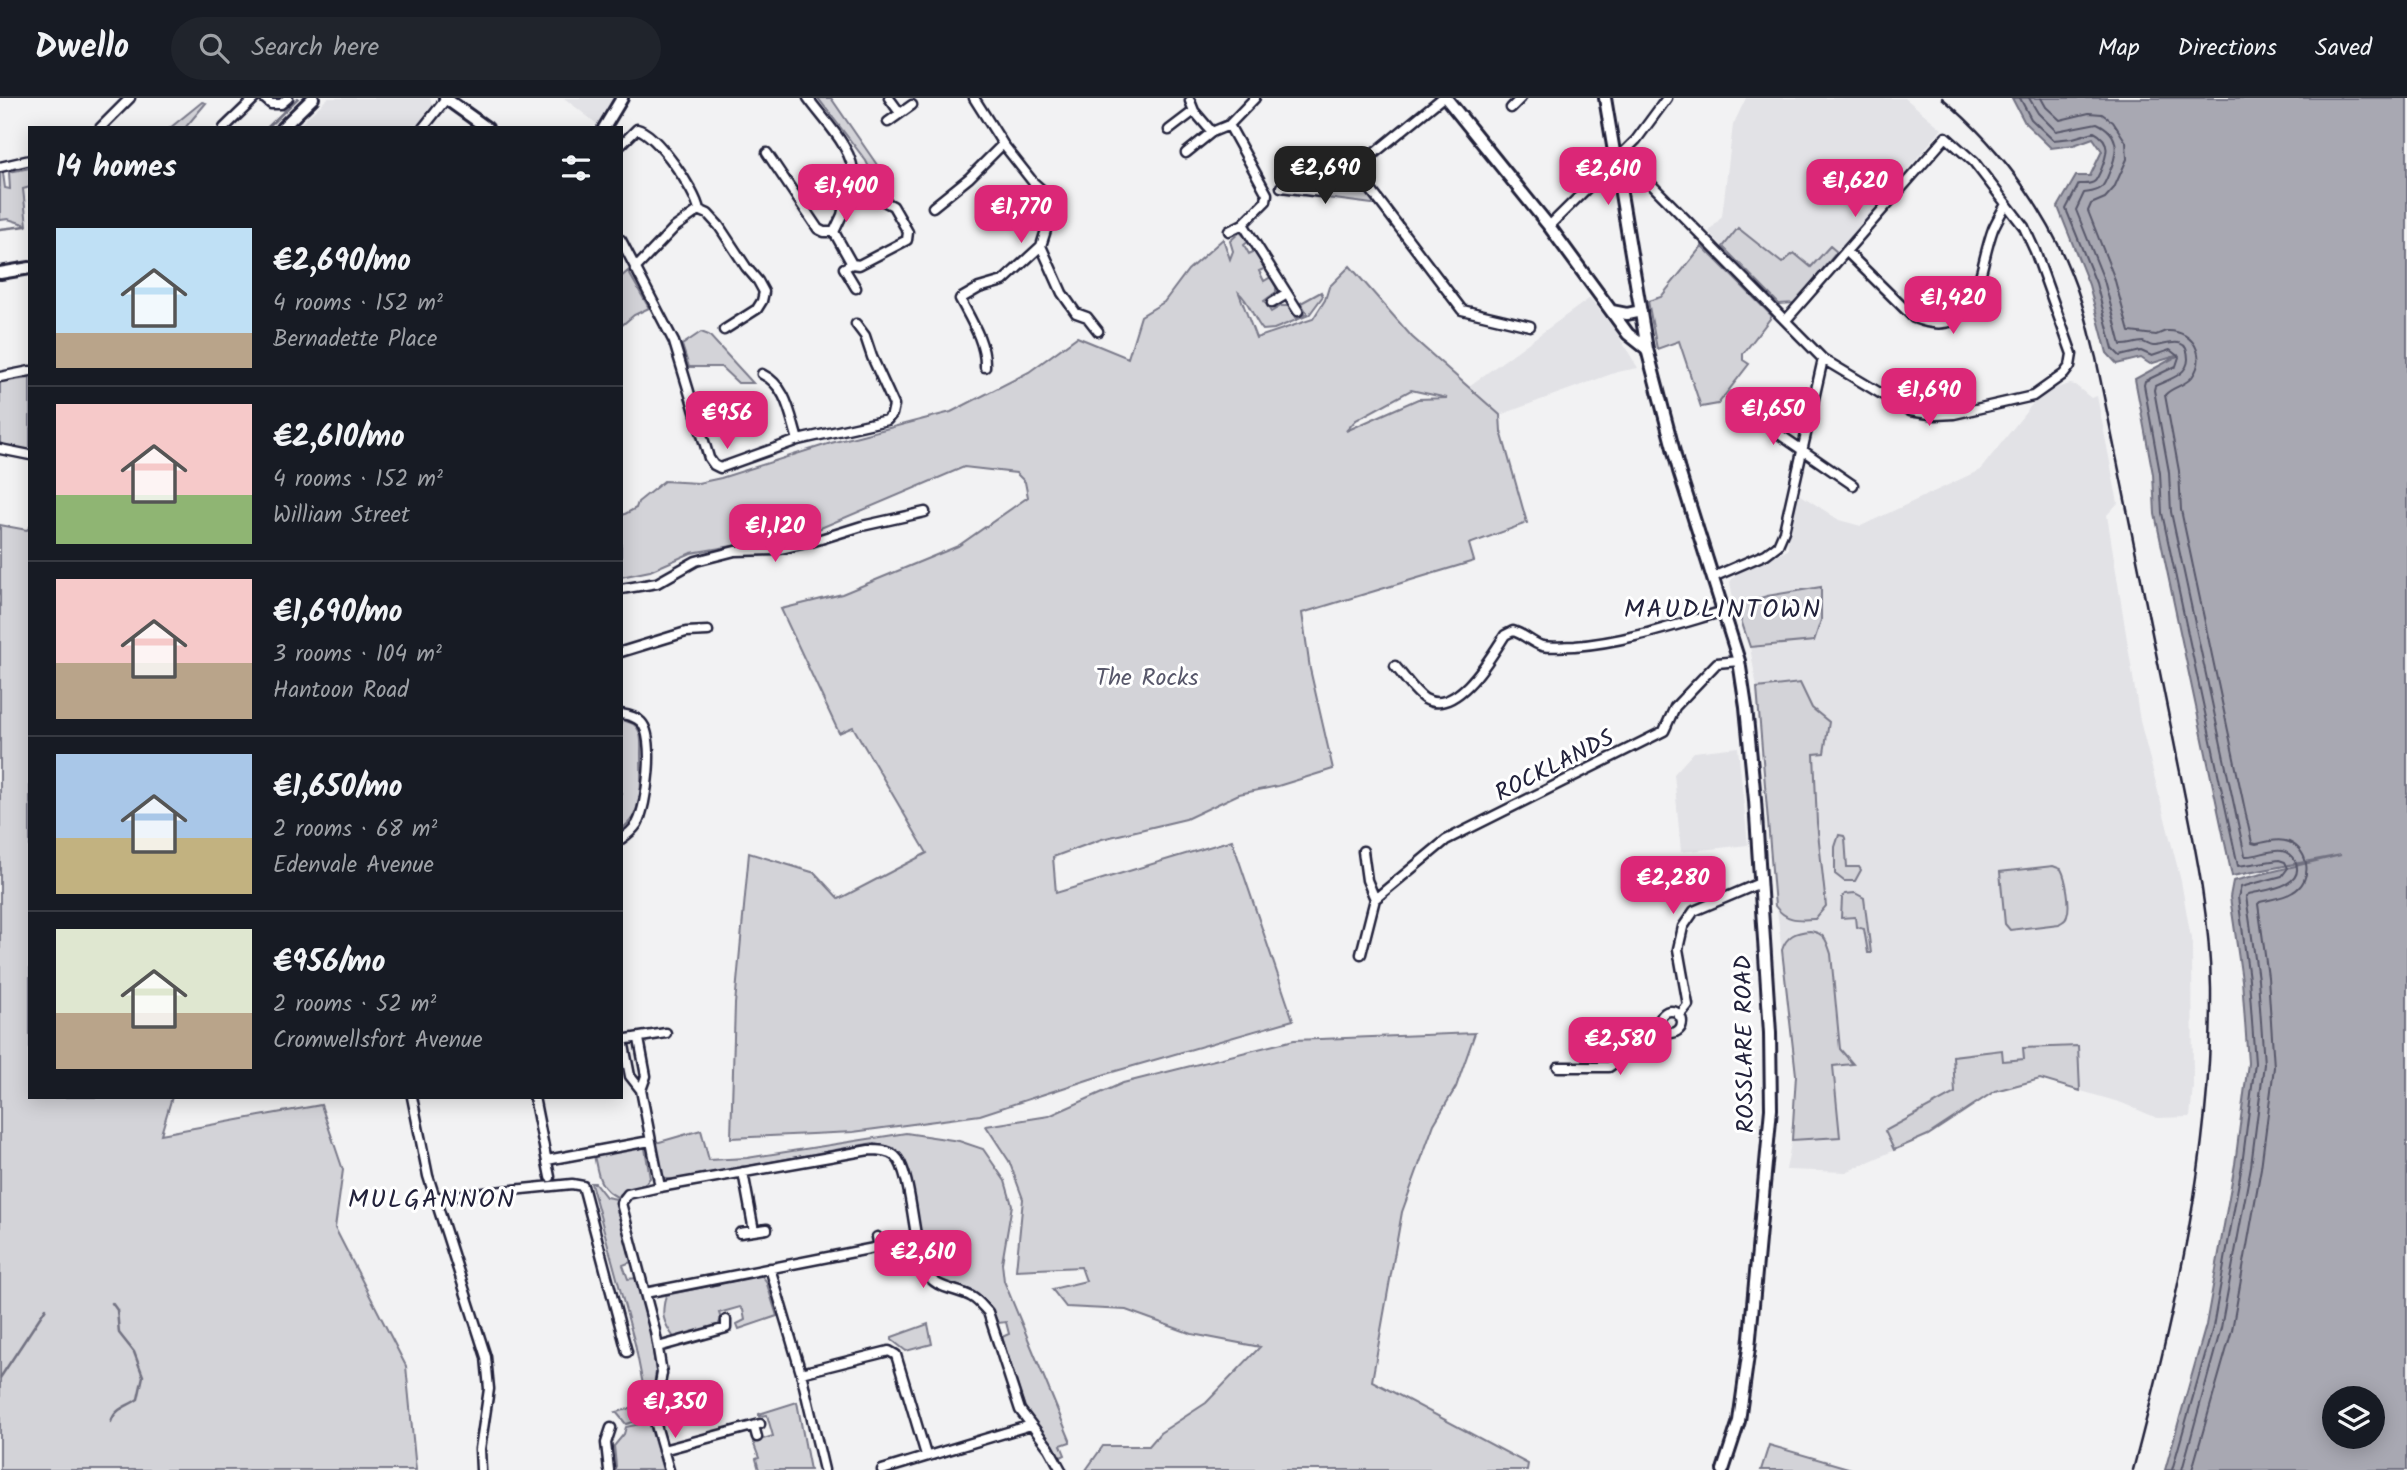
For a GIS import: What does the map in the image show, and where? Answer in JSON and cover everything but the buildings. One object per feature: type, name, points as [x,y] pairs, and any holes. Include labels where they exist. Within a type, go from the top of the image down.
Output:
[{"type":"main road","points":[[284,126],[313,98]]},
{"type":"main road","points":[[446,98],[484,126]]},
{"type":"main road","points":[[605,126],[622,98]]},
{"type":"main road","points":[[1444,98],[1549,226],[1628,334],[1647,349]]},
{"type":"main road","points":[[1605,98],[1647,349],[1679,471],[1713,577]]},
{"type":"main road","points":[[0,273],[28,268]]},
{"type":"main road","points":[[1612,311],[1628,314],[1641,311]]},
{"type":"main road","name":"ROSSLARE ROAD","points":[[1713,577],[1739,661],[1754,788],[1770,1033],[1771,1109],[1739,1421],[1723,1470]]},
{"type":"street","points":[[102,126],[130,98]]},
{"type":"street","points":[[226,126],[254,98]]},
{"type":"street","points":[[264,98],[271,104],[281,104],[288,98]]},
{"type":"street","points":[[425,126],[446,98]]},
{"type":"street","points":[[808,98],[848,152],[854,167],[854,179]]},
{"type":"street","points":[[889,98],[900,113]]},
{"type":"street","points":[[974,98],[1003,144],[1033,182],[1050,197],[1053,208],[1041,246],[1003,281],[979,288],[960,299],[977,332],[985,367]]},
{"type":"street","points":[[1185,153],[1212,132],[1229,125],[1255,98]]},
{"type":"street","points":[[1281,187],[1321,192],[1355,169],[1444,98]]},
{"type":"street","points":[[1511,108],[1521,98]]},
{"type":"street","points":[[1549,226],[1636,139],[1667,98]]},
{"type":"street","points":[[1190,101],[1194,111],[1212,132]]},
{"type":"street","points":[[888,122],[912,105]]},
{"type":"street","points":[[1169,130],[1194,111]]},
{"type":"street","points":[[1229,125],[1267,194],[1266,201],[1242,224],[1229,232]]},
{"type":"street","points":[[623,143],[637,128],[654,138],[691,187],[699,210]]},
{"type":"street","points":[[1619,177],[1634,173],[1645,178],[1823,359],[1910,411],[1936,415],[1954,414],[2033,396],[2064,374],[2070,366],[2071,354],[2024,227],[1974,162],[1946,137],[1786,320]]},
{"type":"street","points":[[933,207],[969,178],[1003,144]]},
{"type":"street","points":[[767,153],[818,229],[834,232]]},
{"type":"street","points":[[0,167],[28,160]]},
{"type":"street","points":[[1355,169],[1462,310],[1530,326]]},
{"type":"street","points":[[846,198],[856,201],[862,198],[863,185],[854,179]]},
{"type":"street","points":[[834,232],[846,198],[843,188],[847,182],[854,179]]},
{"type":"street","points":[[856,288],[844,268],[852,264],[859,265],[907,240],[908,232],[893,206],[864,191]]},
{"type":"street","points":[[1846,251],[1914,318],[1928,324],[1955,321],[1968,310],[1993,229],[2006,204]]},
{"type":"street","points":[[635,269],[674,228],[699,210]]},
{"type":"street","points":[[699,210],[708,214],[719,226],[764,292],[757,309],[724,330]]},
{"type":"street","points":[[1242,224],[1298,311]]},
{"type":"street","points":[[834,232],[852,264]]},
{"type":"street","points":[[623,244],[674,342],[709,458],[720,468],[798,440],[887,420],[894,405],[865,337],[856,324]]},
{"type":"street","points":[[1041,246],[1062,293],[1076,313],[1087,317],[1098,331]]},
{"type":"street","points":[[1272,303],[1287,294]]},
{"type":"street","points":[[1713,577],[1766,554],[1778,545],[1784,531],[1823,359]]},
{"type":"street","points":[[0,377],[28,371]]},
{"type":"street","points":[[762,374],[773,380],[781,389],[798,440]]},
{"type":"street","points":[[1760,421],[1853,485]]},
{"type":"street","points":[[0,449],[28,455]]},
{"type":"street","points":[[623,589],[657,583],[696,561],[736,551],[775,550],[925,512]]},
{"type":"street","points":[[1395,666],[1426,699],[1438,702],[1467,688],[1505,635],[1513,631],[1539,645],[1585,645],[1625,639],[1724,611]]},
{"type":"street","points":[[623,651],[686,632],[708,631]]},
{"type":"street","name":"ROCKLANDS","points":[[1375,900],[1446,840],[1664,731],[1675,707],[1717,663],[1739,661]]},
{"type":"street","points":[[623,714],[641,722],[646,731],[649,768],[645,799],[637,823],[623,837]]},
{"type":"street","points":[[1362,954],[1375,900],[1367,880],[1363,852]]},
{"type":"street","points":[[1679,1016],[1688,1005],[1678,949],[1683,927],[1694,911],[1760,883]]},
{"type":"street","points":[[1673,1012],[1679,1016],[1681,1026],[1677,1031],[1667,1032],[1661,1028],[1663,1015],[1673,1012]]},
{"type":"street","points":[[1558,1066],[1609,1067],[1661,1028]]},
{"type":"street","points":[[623,1040],[666,1033]]},
{"type":"street","points":[[639,1038],[646,1076],[641,1090]]},
{"type":"street","points":[[623,1044],[630,1076],[641,1090],[660,1187]]},
{"type":"street","points":[[412,1099],[434,1198],[481,1337],[488,1367],[489,1389],[480,1449],[481,1470]]},
{"type":"street","points":[[534,1099],[550,1177]]},
{"type":"street","points":[[547,1160],[650,1142]]},
{"type":"street","points":[[669,1470],[653,1418],[662,1373],[658,1347],[621,1203],[628,1194],[660,1187],[881,1150],[894,1154],[902,1165],[912,1218],[927,1274],[936,1283],[977,1300],[988,1312],[1020,1410],[1061,1470]]},
{"type":"street","points":[[743,1172],[754,1231]]},
{"type":"street","points":[[434,1198],[572,1184],[583,1186],[627,1352]]},
{"type":"street","points":[[740,1233],[767,1229]]},
{"type":"street","points":[[645,1293],[879,1247],[877,1237]]},
{"type":"street","points":[[770,1268],[776,1295],[794,1343],[824,1470]]},
{"type":"street","points":[[658,1347],[726,1328],[726,1320]]},
{"type":"street","points":[[801,1373],[889,1351],[896,1355],[926,1455]]},
{"type":"street","points":[[663,1450],[757,1425],[757,1437]]},
{"type":"street","points":[[882,1470],[1031,1425]]},
{"type":"street","points":[[609,1470],[606,1443],[611,1428]]},
{"type":"shaded area","points":[[328,98],[430,98],[432,104],[417,126],[298,126]]},
{"type":"shaded area","points":[[564,98],[613,98],[597,124]]},
{"type":"shaded area","points":[[1746,98],[1905,98],[1942,129],[1837,252],[1830,246],[1811,267],[1782,263],[1738,228],[1723,247],[1709,232],[1722,216],[1733,125]]},
{"type":"shaded area","points":[[1590,298],[1615,330],[1638,368],[1617,372],[1500,415],[1469,386]]},
{"type":"shaded area","points":[[2070,384],[2091,398],[2097,396],[2118,503],[2107,515],[2140,721],[2181,881],[2192,944],[2193,1086],[2190,1117],[2157,1118],[2122,1103],[2040,1079],[1995,1091],[1928,1135],[1846,1172],[1786,1170],[1795,1122],[1796,1075],[1775,906],[1757,688],[1750,647],[1814,641],[1821,587],[1734,604],[1730,582],[1737,573],[1788,550],[1798,493],[1839,520],[1861,526],[1980,470],[2034,402],[2052,389]]},
{"type":"shaded area","points":[[1738,747],[1748,845],[1681,852],[1674,774],[1694,752]]},
{"type":"green space","points":[[818,98],[831,98],[884,175],[876,182],[866,161]]},
{"type":"green space","points":[[202,102],[206,103],[187,126],[172,126]]},
{"type":"green space","points":[[28,168],[28,188],[23,189],[27,225],[8,219],[0,220],[0,173],[3,173],[5,188],[10,189],[9,172]]},
{"type":"green space","points":[[1352,178],[1376,203],[1327,198],[1326,196]]},
{"type":"green space","points":[[1738,228],[1782,263],[1794,253],[1811,267],[1830,246],[1837,252],[1795,303],[1779,304],[1723,247]]},
{"type":"green space","name":"The Rocks","points":[[1240,232],[1249,241],[1244,245],[1249,254],[1255,251],[1266,268],[1259,271],[1264,281],[1271,277],[1276,287],[1276,292],[1264,301],[1271,312],[1281,306],[1288,306],[1296,319],[1307,313],[1301,303],[1321,292],[1323,296],[1309,315],[1274,329],[1263,330],[1239,293],[1256,338],[1313,319],[1325,300],[1329,287],[1350,266],[1412,337],[1500,415],[1501,431],[1527,523],[1469,544],[1474,561],[1302,613],[1310,669],[1333,769],[1278,786],[1239,794],[1186,819],[1102,839],[1053,857],[1056,893],[1232,840],[1293,1020],[1109,1073],[980,1115],[853,1132],[731,1138],[735,1004],[749,853],[815,873],[839,899],[927,853],[853,727],[839,733],[781,609],[842,594],[958,546],[1028,497],[1025,482],[1016,473],[964,467],[809,533],[691,553],[650,571],[623,577],[623,515],[636,508],[638,502],[664,481],[698,483],[721,478],[831,443],[951,412],[1029,372],[1077,337],[1128,358],[1141,316],[1164,302],[1188,270],[1223,239],[1230,259],[1233,251],[1230,241]],"holes":[[[1411,390],[1447,398],[1418,399],[1346,431],[1356,420]]]},
{"type":"green space","points":[[1702,246],[1772,316],[1743,354],[1743,360],[1749,364],[1718,404],[1701,407],[1679,341],[1657,349],[1648,301],[1661,297]]},
{"type":"green space","points":[[628,271],[649,308],[623,324],[623,275]]},
{"type":"green space","points":[[701,332],[709,335],[753,383],[738,383],[721,367],[689,367],[682,345]]},
{"type":"green space","points":[[28,378],[28,451],[0,444],[0,382]]},
{"type":"green space","points":[[0,525],[28,529],[28,1099],[171,1099],[161,1134],[321,1105],[343,1170],[335,1228],[406,1366],[416,1470],[0,1470]]},
{"type":"green space","points":[[1821,587],[1821,620],[1814,641],[1750,647],[1737,608],[1742,606],[1741,604],[1767,596]]},
{"type":"green space","points":[[1800,683],[1812,708],[1829,722],[1824,753],[1814,754],[1817,823],[1826,906],[1815,919],[1788,917],[1775,906],[1757,688]]},
{"type":"green space","points":[[623,720],[638,729],[641,742],[640,795],[629,823],[623,828]]},
{"type":"green space","points":[[1839,835],[1845,838],[1847,867],[1859,867],[1861,870],[1855,881],[1844,881],[1835,874],[1835,847]]},
{"type":"green space","points":[[2053,866],[2061,869],[2065,879],[2068,906],[2066,919],[2059,924],[2010,930],[2005,924],[2000,872]]},
{"type":"green space","points":[[1855,893],[1864,898],[1871,953],[1868,953],[1864,929],[1856,927],[1855,917],[1841,918],[1842,898],[1845,894]]},
{"type":"green space","points":[[1810,931],[1822,936],[1830,949],[1840,1049],[1853,1064],[1833,1066],[1840,1137],[1792,1140],[1796,1075],[1782,950],[1793,935]]},
{"type":"green space","points":[[1475,1033],[1456,1087],[1434,1124],[1402,1212],[1372,1381],[1528,1464],[1527,1470],[1086,1470],[1103,1446],[1149,1446],[1160,1433],[1206,1403],[1260,1347],[1192,1334],[1126,1310],[1066,1307],[1052,1289],[1086,1281],[1081,1267],[1016,1270],[1023,1199],[1009,1161],[986,1126],[1049,1116],[1123,1083],[1294,1040]]},
{"type":"green space","points":[[2078,1046],[2080,1091],[2040,1079],[1995,1091],[1928,1135],[1894,1150],[1885,1131],[1955,1093],[1953,1056],[2002,1050],[2003,1061],[2024,1059],[2023,1048]]},
{"type":"green space","points":[[701,1130],[709,1160],[747,1158],[906,1133],[959,1141],[983,1149],[1005,1181],[1012,1205],[1002,1263],[1004,1281],[1070,1440],[1061,1445],[1065,1455],[1059,1458],[1024,1406],[1002,1337],[1009,1334],[1006,1322],[998,1323],[978,1295],[943,1281],[929,1268],[911,1190],[897,1154],[873,1143],[667,1179],[661,1174],[656,1143]]},
{"type":"green space","points":[[645,1148],[650,1178],[617,1197],[602,1184],[594,1155]]},
{"type":"green space","points":[[591,1183],[595,1183],[606,1197],[617,1199],[631,1260],[623,1265],[628,1279],[636,1278],[651,1335],[656,1372],[649,1418],[626,1424],[616,1412],[647,1405],[635,1344]]},
{"type":"green space","points":[[762,1276],[766,1281],[777,1316],[739,1329],[737,1324],[745,1320],[740,1307],[719,1313],[721,1319],[718,1326],[675,1339],[667,1327],[663,1307],[666,1295]]},
{"type":"green space","points":[[928,1324],[932,1344],[906,1351],[892,1340],[892,1337]]},
{"type":"green space","points":[[797,1402],[810,1470],[759,1470],[756,1459],[759,1458],[753,1442],[773,1436],[767,1415],[759,1414]]},
{"type":"green space","points":[[649,1422],[663,1470],[614,1470],[614,1446],[626,1427]]},
{"type":"green space","points":[[1769,1445],[1855,1470],[1761,1470]]},
{"type":"water","points":[[2012,98],[2407,98],[2407,1470],[2165,1470],[2206,1325],[2235,1164],[2248,1063],[2242,980],[2230,897],[2233,881],[2341,855],[2232,876],[2155,514],[2153,474],[2135,379],[2179,355],[2150,364],[2141,358],[2117,364],[2107,353],[2089,285],[2058,207],[2076,176],[2090,176],[2102,151],[2093,138],[2074,145],[2051,148],[2025,123]]},
{"type":"waterway","points":[[269,126],[298,98]]},
{"type":"waterway","points":[[0,229],[26,226]]},
{"type":"waterway","points":[[111,1422],[118,1411],[138,1399],[143,1376],[134,1352],[119,1333],[117,1310],[112,1303]]},
{"type":"waterway","points":[[0,1378],[46,1308]]},
{"type":"railway","points":[[1942,98],[1987,141],[2026,190],[2058,243],[2081,301],[2096,358],[2203,896],[2210,958],[2210,1051],[2198,1172],[2176,1292],[2133,1470]]},
{"type":"district","name":"MAUDLINTOWN","points":[[1723,608]]},
{"type":"district","name":"MULGANNON","points":[[432,1198]]}]
